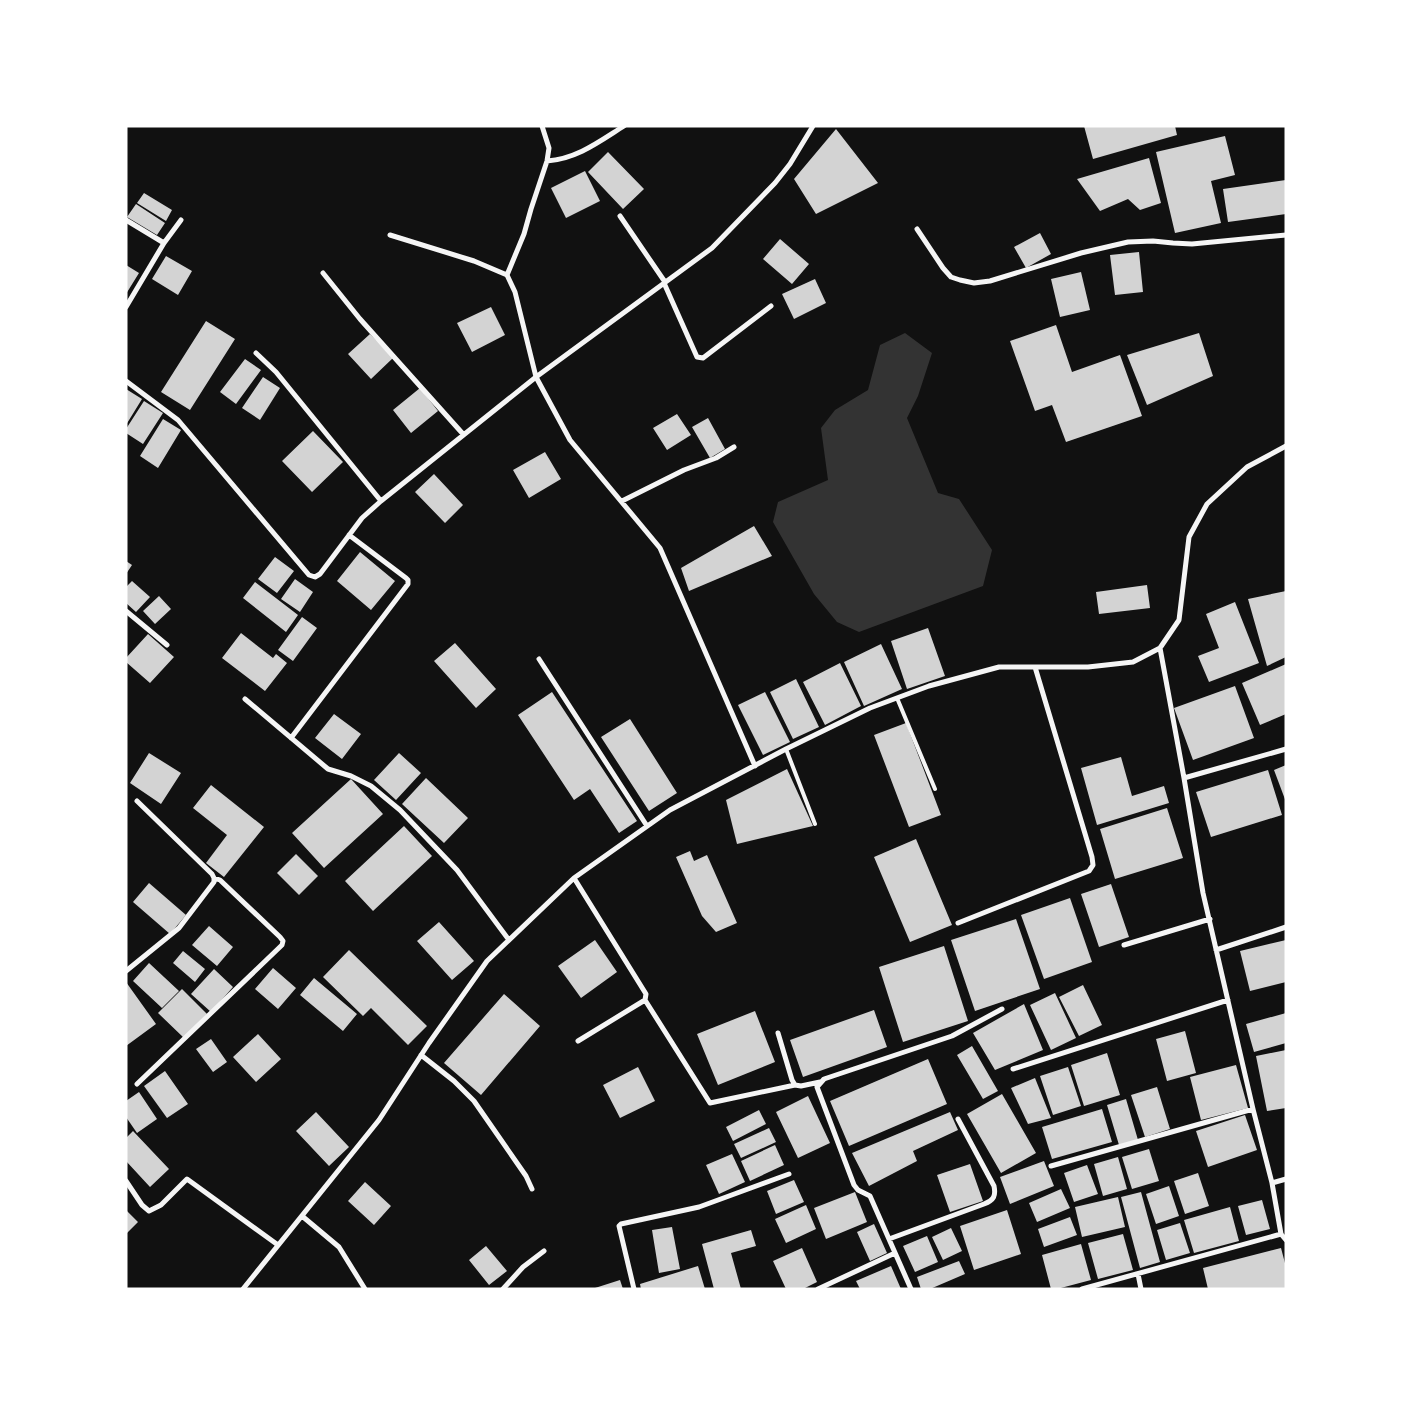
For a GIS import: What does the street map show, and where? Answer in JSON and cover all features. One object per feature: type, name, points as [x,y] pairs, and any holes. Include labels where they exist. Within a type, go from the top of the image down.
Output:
[{"type":"street","points":[[507,275],[524,234],[548,161],[548,148],[542,126]]},
{"type":"street","points":[[548,161],[561,160],[575,155],[624,126]]},
{"type":"street","points":[[126,381],[178,420],[309,574],[315,577],[320,574],[362,518],[381,501],[536,377],[712,248],[775,183],[790,164],[813,126]]},
{"type":"street","points":[[620,216],[664,283],[697,357],[703,358],[771,306]]},
{"type":"street","points":[[126,220],[164,243]]},
{"type":"street","points":[[126,307],[164,243],[181,220]]},
{"type":"street","points":[[917,228],[951,277],[974,283],[990,281],[1081,253],[1128,242],[1153,241],[1192,244],[1286,234]]},
{"type":"street","points":[[390,235],[474,261],[507,275],[515,292],[536,377],[570,440],[660,548],[754,766]]},
{"type":"street","points":[[323,273],[360,319],[464,434]]},
{"type":"street","points":[[256,354],[276,372],[381,501]]},
{"type":"street","points":[[242,1289],[379,1120],[421,1055],[487,961],[574,878],[670,810],[786,749],[870,708],[929,686],[999,668],[1088,667],[1133,662],[1160,648],[1179,620],[1190,537],[1207,504],[1247,466],[1286,446]]},
{"type":"street","points":[[622,501],[684,470],[716,458],[734,447]]},
{"type":"street","points":[[291,738],[408,584],[406,578],[349,535]]},
{"type":"street","points":[[126,611],[168,645]]},
{"type":"street","points":[[1160,648],[1216,950],[1272,1183],[1281,1234],[1286,1240]]},
{"type":"street","points":[[539,660],[647,826]]},
{"type":"street","points":[[958,923],[1089,871],[1093,865],[1092,856],[1035,667]]},
{"type":"street","points":[[245,698],[328,769],[351,776],[371,786],[400,810],[457,870],[509,940]]},
{"type":"street","points":[[1184,778],[1286,749]]},
{"type":"street","points":[[137,801],[214,878],[220,880],[283,941],[282,945],[137,1084]]},
{"type":"street","points":[[126,970],[179,928],[214,882],[214,878]]},
{"type":"street","points":[[574,878],[646,994],[645,1000],[710,1102],[795,1084],[801,1086],[820,1082],[824,1079],[952,1036],[1002,1009]]},
{"type":"street","points":[[1124,945],[1210,919]]},
{"type":"street","points":[[1216,950],[1286,927]]},
{"type":"street","points":[[578,1041],[645,1000]]},
{"type":"street","points":[[1014,1069],[1228,1000]]},
{"type":"street","points":[[778,1033],[792,1080],[795,1084]]},
{"type":"street","points":[[421,1055],[454,1080],[474,1101],[526,1176],[532,1189]]},
{"type":"street","points":[[820,1082],[817,1087],[854,1185],[858,1190],[870,1196],[911,1289]]},
{"type":"street","points":[[1051,1166],[1253,1109]]},
{"type":"street","points":[[889,1239],[984,1204],[994,1196],[994,1186],[958,1118]]},
{"type":"street","points":[[634,1289],[620,1224],[699,1207],[789,1174]]},
{"type":"street","points":[[126,1181],[142,1205],[149,1211],[161,1205],[187,1179],[278,1246]]},
{"type":"street","points":[[1272,1183],[1286,1179]]},
{"type":"street","points":[[302,1216],[339,1247],[365,1289]]},
{"type":"street","points":[[1082,1289],[1281,1234]]},
{"type":"street","points":[[502,1289],[523,1267],[544,1251]]},
{"type":"street","points":[[818,1289],[895,1253]]},
{"type":"street","points":[[1138,1274],[1141,1289]]},
{"type":"lane","points":[[896,698],[935,789]]},
{"type":"lane","points":[[786,749],[814,824]]},
{"type":"shaded area","points":[[905,333],[932,353],[918,396],[907,418],[938,493],[959,499],[992,550],[983,586],[859,632],[837,622],[814,594],[773,522],[778,502],[828,480],[821,428],[835,410],[868,390],[880,345]]},
{"type":"building","points":[[1084,126],[1175,126],[1177,135],[1093,159]]},
{"type":"building","points":[[836,129],[878,183],[816,214],[794,179]]},
{"type":"building","points":[[1225,136],[1235,175],[1211,181],[1221,223],[1175,233],[1156,152]]},
{"type":"building","points":[[608,152],[644,189],[623,209],[588,172]]},
{"type":"building","points":[[1149,158],[1161,203],[1140,210],[1128,199],[1100,211],[1077,179]]},
{"type":"building","points":[[585,171],[600,201],[566,218],[551,188]]},
{"type":"building","points":[[1286,180],[1286,214],[1228,222],[1223,189]]},
{"type":"building","points":[[144,193],[172,210],[166,221],[137,203]]},
{"type":"building","points":[[136,204],[165,223],[157,235],[127,217]]},
{"type":"building","points":[[1040,233],[1051,254],[1026,268],[1014,247]]},
{"type":"building","points":[[780,239],[809,264],[792,284],[763,259]]},
{"type":"building","points":[[1139,252],[1143,292],[1115,295],[1110,255]]},
{"type":"building","points":[[166,256],[192,271],[178,295],[152,279]]},
{"type":"building","points":[[126,265],[139,273],[126,294]]},
{"type":"building","points":[[1081,272],[1090,310],[1060,317],[1051,279]]},
{"type":"building","points":[[815,279],[826,303],[794,319],[782,294]]},
{"type":"building","points":[[491,307],[505,335],[472,352],[457,323]]},
{"type":"building","points":[[206,321],[235,339],[190,410],[161,392]]},
{"type":"building","points":[[1056,325],[1072,372],[1120,355],[1142,416],[1066,442],[1052,405],[1035,411],[1010,341]]},
{"type":"building","points":[[1199,333],[1213,376],[1147,405],[1127,355]]},
{"type":"building","points":[[370,334],[393,358],[371,379],[348,354]]},
{"type":"building","points":[[245,359],[261,370],[236,404],[220,392]]},
{"type":"building","points":[[263,377],[280,388],[260,420],[242,408]]},
{"type":"building","points":[[420,388],[438,411],[411,433],[393,410]]},
{"type":"building","points":[[126,389],[142,399],[126,425]]},
{"type":"building","points":[[144,401],[163,413],[143,444],[126,433],[126,429]]},
{"type":"building","points":[[677,414],[691,435],[667,450],[653,428]]},
{"type":"building","points":[[708,418],[725,449],[710,458],[692,427]]},
{"type":"building","points":[[163,419],[181,430],[158,468],[140,456]]},
{"type":"building","points":[[313,431],[343,462],[312,492],[282,461]]},
{"type":"building","points":[[545,452],[561,479],[529,498],[513,470]]},
{"type":"building","points":[[434,474],[463,505],[445,523],[415,492]]},
{"type":"building","points":[[754,526],[772,556],[689,591],[681,568]]},
{"type":"building","points":[[360,552],[395,581],[371,610],[337,581]]},
{"type":"building","points":[[275,557],[294,571],[277,593],[258,579]]},
{"type":"building","points":[[126,561],[132,565],[126,574]]},
{"type":"building","points":[[295,579],[313,592],[300,612],[281,599]]},
{"type":"building","points":[[132,581],[150,597],[136,612],[126,603],[126,587]]},
{"type":"building","points":[[255,582],[298,615],[286,632],[243,598]]},
{"type":"building","points":[[1147,585],[1150,608],[1099,614],[1096,592]]},
{"type":"building","points":[[1286,591],[1286,657],[1267,666],[1248,599]]},
{"type":"building","points":[[159,596],[171,609],[155,624],[143,611]]},
{"type":"building","points":[[1235,602],[1259,663],[1209,682],[1198,656],[1219,648],[1206,614]]},
{"type":"building","points":[[302,617],[317,628],[293,661],[278,650]]},
{"type":"building","points":[[928,628],[945,676],[907,689],[891,641]]},
{"type":"building","points":[[241,633],[273,658],[276,654],[287,663],[265,691],[222,658]]},
{"type":"building","points":[[148,634],[174,657],[150,683],[126,662],[126,658]]},
{"type":"building","points":[[455,643],[496,689],[476,708],[434,661]]},
{"type":"building","points":[[881,644],[902,689],[864,706],[844,662]]},
{"type":"building","points":[[840,663],[861,706],[825,725],[803,682]]},
{"type":"building","points":[[1286,664],[1286,714],[1260,725],[1242,683]]},
{"type":"building","points":[[796,679],[819,727],[793,739],[770,692]]},
{"type":"building","points":[[1235,686],[1254,738],[1193,760],[1174,708]]},
{"type":"building","points":[[552,692],[637,821],[619,833],[590,789],[574,800],[518,715]]},
{"type":"building","points":[[765,692],[790,742],[763,755],[738,705]]},
{"type":"building","points":[[334,714],[361,734],[342,759],[315,738]]},
{"type":"building","points":[[630,719],[677,793],[649,811],[601,737]]},
{"type":"building","points":[[906,723],[941,815],[909,827],[874,735]]},
{"type":"building","points":[[149,753],[181,773],[161,804],[130,783]]},
{"type":"building","points":[[399,753],[421,773],[396,800],[374,780]]},
{"type":"building","points":[[1121,757],[1132,796],[1164,786],[1169,803],[1097,825],[1081,768]]},
{"type":"building","points":[[1286,765],[1286,802],[1274,770]]},
{"type":"building","points":[[787,769],[813,826],[737,844],[726,800]]},
{"type":"building","points":[[1268,770],[1282,815],[1211,837],[1196,792]]},
{"type":"building","points":[[426,778],[468,818],[444,843],[402,804]]},
{"type":"building","points":[[351,779],[383,814],[324,868],[292,833]]},
{"type":"building","points":[[211,785],[264,827],[224,877],[206,863],[227,835],[193,808]]},
{"type":"building","points":[[1167,808],[1183,858],[1115,879],[1100,829]]},
{"type":"building","points":[[404,826],[432,856],[373,911],[345,881]]},
{"type":"building","points":[[916,839],[952,925],[910,942],[874,857]]},
{"type":"building","points":[[690,851],[694,861],[707,855],[737,923],[716,932],[702,916],[676,857]]},
{"type":"building","points":[[296,854],[318,876],[299,895],[277,873]]},
{"type":"building","points":[[149,883],[186,915],[170,934],[133,902]]},
{"type":"building","points":[[1111,884],[1129,937],[1099,947],[1081,894]]},
{"type":"building","points":[[1070,898],[1092,962],[1044,979],[1021,915]]},
{"type":"building","points":[[1016,919],[1040,989],[975,1011],[951,940]]},
{"type":"building","points":[[439,922],[474,961],[452,980],[417,941]]},
{"type":"building","points":[[209,926],[233,947],[217,966],[192,945]]},
{"type":"building","points":[[595,940],[617,972],[581,998],[558,966]]},
{"type":"building","points":[[1286,940],[1286,982],[1250,991],[1240,951]]},
{"type":"building","points":[[944,946],[968,1021],[903,1042],[879,967]]},
{"type":"building","points":[[349,950],[427,1026],[408,1045],[371,1008],[363,1016],[323,977]]},
{"type":"building","points":[[183,951],[205,969],[195,982],[173,963]]},
{"type":"building","points":[[149,963],[179,991],[162,1008],[133,981]]},
{"type":"building","points":[[273,968],[296,988],[278,1009],[255,989]]},
{"type":"building","points":[[214,969],[233,987],[211,1012],[191,994]]},
{"type":"building","points":[[314,978],[357,1014],[343,1031],[300,995]]},
{"type":"building","points":[[126,982],[156,1024],[126,1046]]},
{"type":"building","points":[[1083,985],[1102,1025],[1079,1036],[1059,997]]},
{"type":"building","points":[[182,989],[207,1014],[184,1038],[158,1013]]},
{"type":"building","points":[[1055,993],[1076,1038],[1051,1050],[1030,1005]]},
{"type":"building","points":[[504,994],[540,1026],[481,1095],[444,1063]]},
{"type":"building","points":[[1024,1004],[1043,1050],[995,1070],[973,1033]]},
{"type":"building","points":[[874,1010],[887,1047],[803,1077],[790,1040]]},
{"type":"building","points":[[755,1011],[775,1062],[718,1085],[697,1034]]},
{"type":"building","points":[[1286,1013],[1286,1043],[1254,1052],[1246,1024]]},
{"type":"building","points":[[1185,1031],[1196,1073],[1167,1081],[1156,1039]]},
{"type":"building","points":[[258,1034],[281,1059],[256,1082],[233,1057]]},
{"type":"building","points":[[211,1039],[227,1062],[213,1072],[196,1049]]},
{"type":"building","points":[[972,1046],[998,1091],[983,1099],[957,1055]]},
{"type":"building","points":[[1286,1050],[1286,1108],[1267,1111],[1256,1056]]},
{"type":"building","points":[[1107,1053],[1120,1095],[1084,1106],[1071,1065]]},
{"type":"building","points":[[928,1059],[947,1104],[849,1146],[830,1101]]},
{"type":"building","points":[[1236,1065],[1248,1108],[1201,1120],[1190,1077]]},
{"type":"building","points":[[638,1067],[655,1101],[620,1118],[603,1085]]},
{"type":"building","points":[[1068,1067],[1081,1106],[1053,1115],[1040,1076]]},
{"type":"building","points":[[165,1071],[188,1104],[167,1118],[144,1086]]},
{"type":"building","points":[[1035,1078],[1051,1118],[1028,1124],[1011,1088]]},
{"type":"building","points":[[1157,1087],[1170,1129],[1145,1137],[1131,1095]]},
{"type":"building","points":[[139,1092],[157,1119],[137,1133],[126,1117],[126,1101]]},
{"type":"building","points":[[1002,1094],[1036,1153],[1001,1173],[967,1114]]},
{"type":"building","points":[[808,1096],[830,1143],[798,1158],[776,1112]]},
{"type":"building","points":[[1126,1099],[1138,1140],[1119,1145],[1107,1105]]},
{"type":"building","points":[[1102,1109],[1112,1142],[1052,1159],[1042,1127]]},
{"type":"building","points":[[759,1110],[766,1124],[733,1141],[726,1127]]},
{"type":"building","points":[[316,1112],[349,1147],[329,1166],[296,1131]]},
{"type":"building","points":[[950,1112],[958,1130],[913,1151],[917,1161],[869,1186],[852,1153]]},
{"type":"building","points":[[1245,1115],[1257,1150],[1208,1167],[1196,1131]]},
{"type":"building","points":[[769,1128],[776,1142],[741,1158],[734,1144]]},
{"type":"building","points":[[133,1131],[169,1169],[150,1187],[126,1161],[126,1138]]},
{"type":"building","points":[[775,1145],[784,1165],[750,1181],[741,1161]]},
{"type":"building","points":[[1149,1149],[1159,1181],[1132,1189],[1122,1157]]},
{"type":"building","points":[[732,1154],[745,1182],[719,1194],[706,1165]]},
{"type":"building","points":[[1118,1157],[1127,1189],[1103,1196],[1094,1164]]},
{"type":"building","points":[[1044,1161],[1054,1186],[1010,1204],[1000,1177]]},
{"type":"building","points":[[970,1164],[983,1201],[950,1212],[937,1175]]},
{"type":"building","points":[[1087,1165],[1098,1194],[1074,1202],[1064,1173]]},
{"type":"building","points":[[1198,1173],[1209,1206],[1185,1214],[1174,1181]]},
{"type":"building","points":[[794,1180],[804,1202],[776,1214],[767,1191]]},
{"type":"building","points":[[365,1182],[391,1206],[374,1225],[348,1201]]},
{"type":"building","points":[[1169,1186],[1179,1216],[1156,1224],[1146,1194]]},
{"type":"building","points":[[1061,1189],[1070,1208],[1037,1222],[1029,1203]]},
{"type":"building","points":[[855,1192],[867,1222],[826,1239],[814,1208]]},
{"type":"building","points":[[1141,1192],[1160,1262],[1140,1268],[1121,1197]]},
{"type":"building","points":[[1118,1197],[1125,1227],[1082,1237],[1075,1207]]},
{"type":"building","points":[[1262,1200],[1270,1229],[1246,1235],[1238,1206]]},
{"type":"building","points":[[806,1205],[816,1229],[786,1243],[775,1219]]},
{"type":"building","points":[[1230,1207],[1239,1241],[1194,1253],[1184,1220]]},
{"type":"building","points":[[126,1210],[138,1222],[126,1234]]},
{"type":"building","points":[[1007,1210],[1021,1254],[974,1270],[960,1226]]},
{"type":"building","points":[[1070,1217],[1077,1235],[1044,1247],[1038,1229]]},
{"type":"building","points":[[1180,1223],[1190,1253],[1166,1260],[1157,1230]]},
{"type":"building","points":[[874,1224],[887,1253],[870,1261],[857,1232]]},
{"type":"building","points":[[672,1227],[680,1269],[659,1273],[652,1230]]},
{"type":"building","points":[[951,1228],[962,1251],[943,1260],[932,1237]]},
{"type":"building","points":[[751,1230],[756,1246],[731,1253],[741,1289],[714,1289],[702,1244]]},
{"type":"building","points":[[1123,1234],[1133,1270],[1098,1279],[1088,1243]]},
{"type":"building","points":[[927,1236],[938,1262],[915,1272],[903,1246]]},
{"type":"building","points":[[1081,1244],[1091,1280],[1051,1289],[1042,1255]]},
{"type":"building","points":[[486,1246],[507,1271],[489,1285],[469,1260]]},
{"type":"building","points":[[802,1248],[817,1282],[803,1289],[786,1289],[773,1261]]},
{"type":"building","points":[[1281,1248],[1286,1267],[1286,1289],[1208,1289],[1203,1268]]},
{"type":"building","points":[[959,1261],[965,1274],[930,1289],[921,1289],[917,1277]]},
{"type":"building","points":[[698,1266],[705,1289],[641,1289],[640,1284]]},
{"type":"building","points":[[891,1266],[901,1289],[860,1289],[856,1281]]},
{"type":"building","points":[[620,1280],[623,1289],[595,1289],[595,1288]]}]
